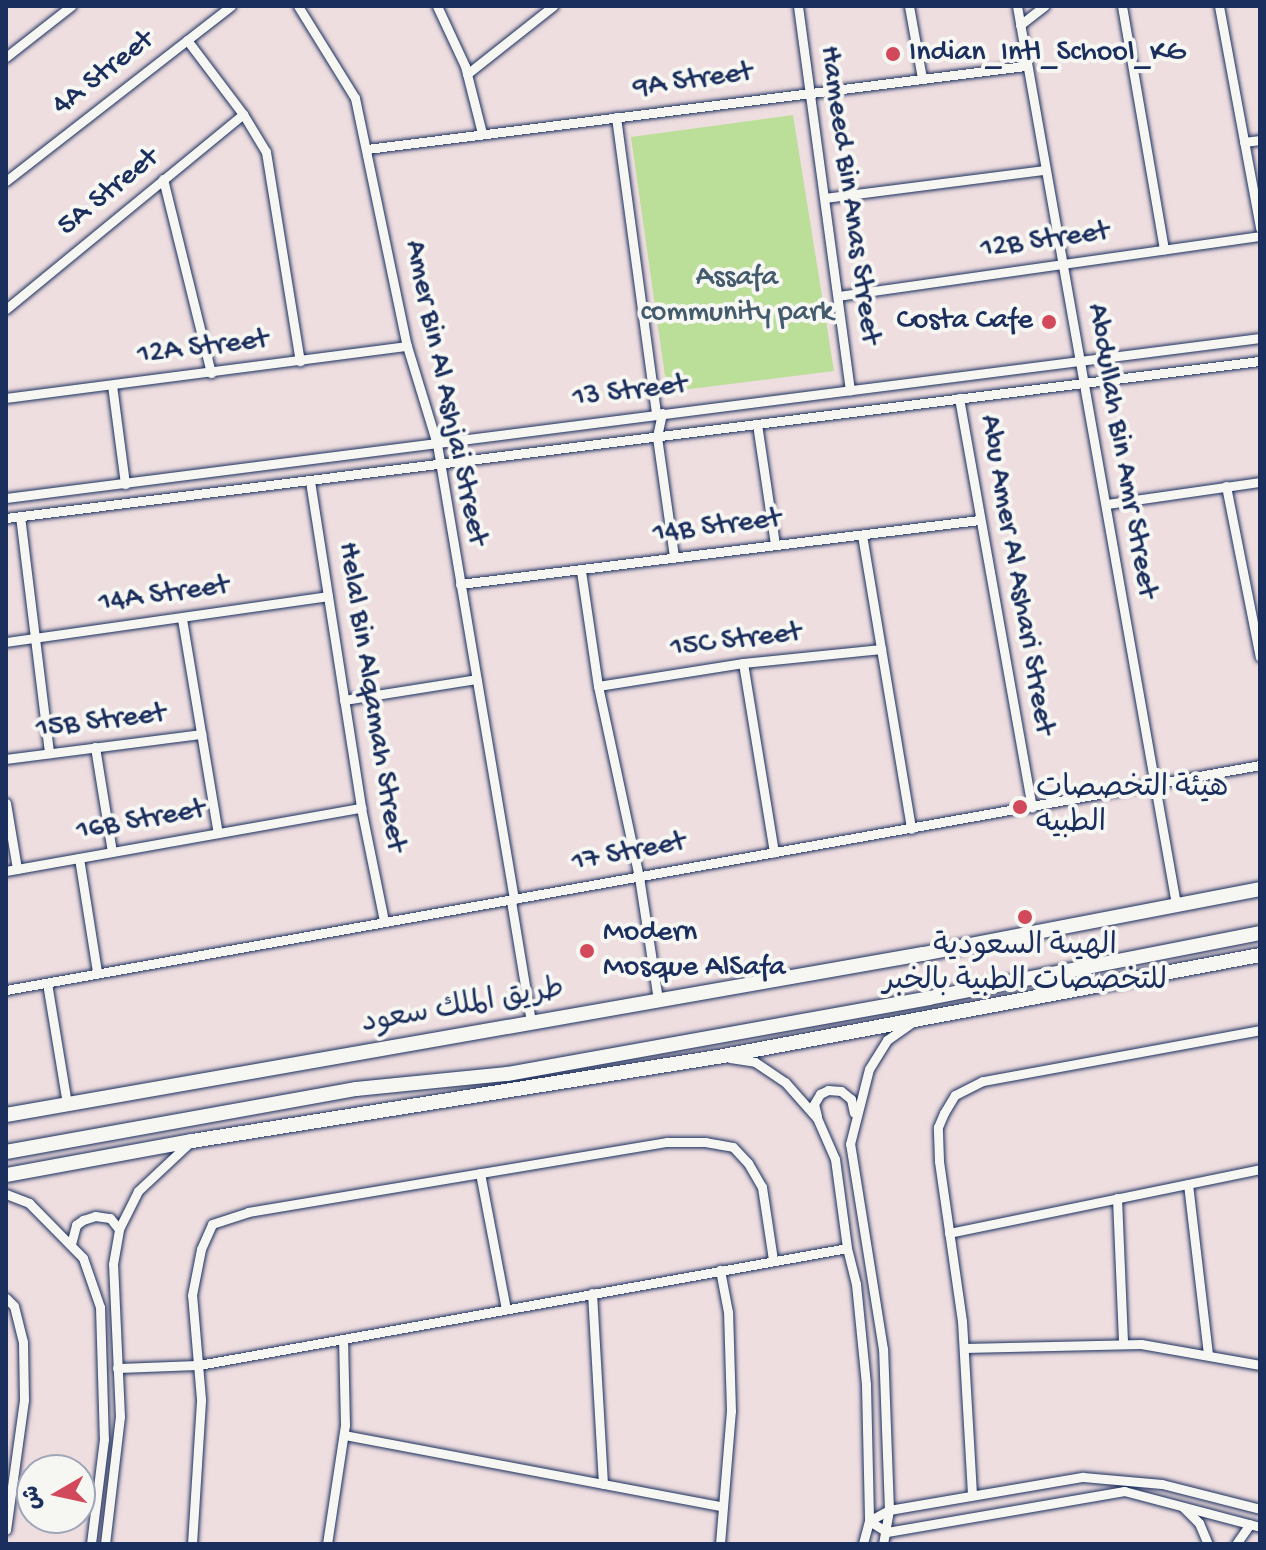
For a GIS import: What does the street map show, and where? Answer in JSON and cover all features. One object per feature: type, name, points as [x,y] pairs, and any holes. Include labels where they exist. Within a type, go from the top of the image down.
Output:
[{"type":"main road","name":"طريق الملك سعود","points":[[6,1115],[923,954],[1260,889]]},
{"type":"main road","name":"طريق الملك سعود","points":[[6,1152],[356,1089],[507,1074],[929,998],[1260,933]]},
{"type":"main road","points":[[6,1175],[192,1141],[723,1056],[1260,955]]},
{"type":"street","points":[[6,57],[71,6]]},
{"type":"street","name":"4A Street","points":[[6,181],[231,6]]},
{"type":"street","name":"Amer Bin Al Ashjai Street","points":[[298,6],[355,98],[407,346],[437,444],[531,1022]]},
{"type":"street","points":[[437,6],[467,74],[482,133]]},
{"type":"street","points":[[467,74],[553,6]]},
{"type":"street","name":"Hameed Bin Anas Street","points":[[798,6],[850,390]]},
{"type":"street","points":[[909,6],[922,78]]},
{"type":"street","name":"Abdullah Bin Amr Street","points":[[1017,6],[1025,66],[1107,504],[1152,787],[1176,904]]},
{"type":"street","points":[[1020,25],[1044,6]]},
{"type":"street","points":[[1122,6],[1164,249]]},
{"type":"street","points":[[1219,6],[1260,228]]},
{"type":"street","points":[[187,40],[243,114],[266,152],[300,361]]},
{"type":"street","name":"9A Street","points":[[367,149],[811,90],[1025,66]]},
{"type":"street","name":"5A Street","points":[[6,309],[243,114]]},
{"type":"street","points":[[616,117],[659,413],[657,437],[674,557]]},
{"type":"street","points":[[1244,142],[1260,140]]},
{"type":"street","points":[[825,198],[1044,170]]},
{"type":"street","points":[[163,179],[211,373]]},
{"type":"street","name":"12B Street","points":[[838,296],[1260,236]]},
{"type":"street","name":"13 Street","points":[[6,498],[1260,338]]},
{"type":"street","name":"12A Street","points":[[6,398],[407,346]]},
{"type":"street","name":"13 Street","points":[[6,518],[1260,361]]},
{"type":"street","points":[[112,385],[125,484]]},
{"type":"street","name":"Abu Amer Al Ashari Street","points":[[959,398],[1032,808]]},
{"type":"street","points":[[757,424],[775,545]]},
{"type":"street","name":"Helal Bin Alqamah Street","points":[[310,481],[361,808],[384,921]]},
{"type":"street","points":[[1107,504],[1260,482]]},
{"type":"street","points":[[1226,486],[1256,622],[1260,657]]},
{"type":"street","points":[[20,516],[49,753]]},
{"type":"street","name":"14B Street","points":[[460,584],[979,520]]},
{"type":"street","points":[[862,535],[911,829]]},
{"type":"street","points":[[581,571],[598,686],[639,877],[658,1000]]},
{"type":"street","name":"14A Street","points":[[6,642],[328,596]]},
{"type":"street","points":[[182,619],[218,833]]},
{"type":"street","name":"15C Street","points":[[598,686],[743,663],[881,649]]},
{"type":"street","points":[[743,663],[774,852]]},
{"type":"street","points":[[344,700],[476,679]]},
{"type":"street","name":"15B Street","points":[[6,759],[201,734]]},
{"type":"street","points":[[95,747],[112,852]]},
{"type":"street","name":"17 Street","points":[[6,990],[1152,787],[1260,765]]},
{"type":"street","points":[[6,803],[17,869]]},
{"type":"street","name":"16B Street","points":[[6,871],[361,808]]},
{"type":"street","points":[[79,858],[97,972]]},
{"type":"street","points":[[47,983],[67,1104]]},
{"type":"street","points":[[883,1544],[889,1510],[883,1349],[850,1144],[854,1117],[869,1069],[887,1040],[915,1020]]},
{"type":"street","points":[[972,1494],[964,1348],[938,1127],[955,1095],[983,1081],[1260,1030]]},
{"type":"street","points":[[723,1056],[755,1062],[785,1082],[817,1118]]},
{"type":"street","points":[[854,1117],[851,1099],[841,1091],[828,1090],[820,1094],[814,1104],[835,1159],[847,1248],[856,1284],[866,1385],[869,1521],[863,1544]]},
{"type":"street","points":[[105,1544],[120,1417],[113,1264],[119,1229],[138,1191],[192,1141]]},
{"type":"street","points":[[192,1544],[199,1443],[199,1365],[192,1295],[194,1273],[212,1224],[248,1212],[667,1142],[733,1147],[748,1163],[762,1187],[773,1260]]},
{"type":"street","points":[[949,1233],[1260,1169]]},
{"type":"street","points":[[480,1173],[506,1309]]},
{"type":"street","points":[[1188,1184],[1208,1354]]},
{"type":"street","points":[[6,1194],[29,1203],[83,1258],[100,1307],[104,1439],[91,1544]]},
{"type":"street","points":[[1117,1198],[1123,1344]]},
{"type":"street","points":[[71,1244],[76,1225],[95,1216],[110,1218],[119,1229]]},
{"type":"street","points":[[117,1368],[199,1365],[847,1248]]},
{"type":"street","points":[[720,1270],[728,1312],[731,1400],[720,1544]]},
{"type":"street","points":[[592,1293],[603,1484]]},
{"type":"street","points":[[6,1298],[14,1306],[23,1342],[24,1400],[6,1530]]},
{"type":"street","points":[[327,1544],[344,1435],[343,1339]]},
{"type":"street","points":[[964,1348],[1123,1344],[1208,1354],[1260,1365]]},
{"type":"street","points":[[344,1435],[721,1506]]},
{"type":"street","points":[[869,1521],[889,1510],[1083,1477],[1162,1484],[1260,1509]]},
{"type":"street","points":[[869,1521],[887,1532],[1124,1491],[1255,1526]]},
{"type":"street","points":[[1181,1505],[1199,1523],[1208,1544]]},
{"type":"street","points":[[1236,1544],[1255,1526]]},
{"type":"green space","name":"Assafa community park","points":[[793,115],[834,371],[682,390],[665,376],[631,137]]},
{"type":"place","name":"Indian_Intl_School_KG","points":[[893,54]]},
{"type":"place","name":"Costa Cafe","points":[[1049,322]]},
{"type":"place","name":"هيئة التخصصات الطبيه","points":[[1020,807]]},
{"type":"place","name":"الهيىة السعودية للتخصصات الطبية بالخبر","points":[[1025,917]]},
{"type":"place","name":"Modern Mosque AlSafa","points":[[587,951]]}]
